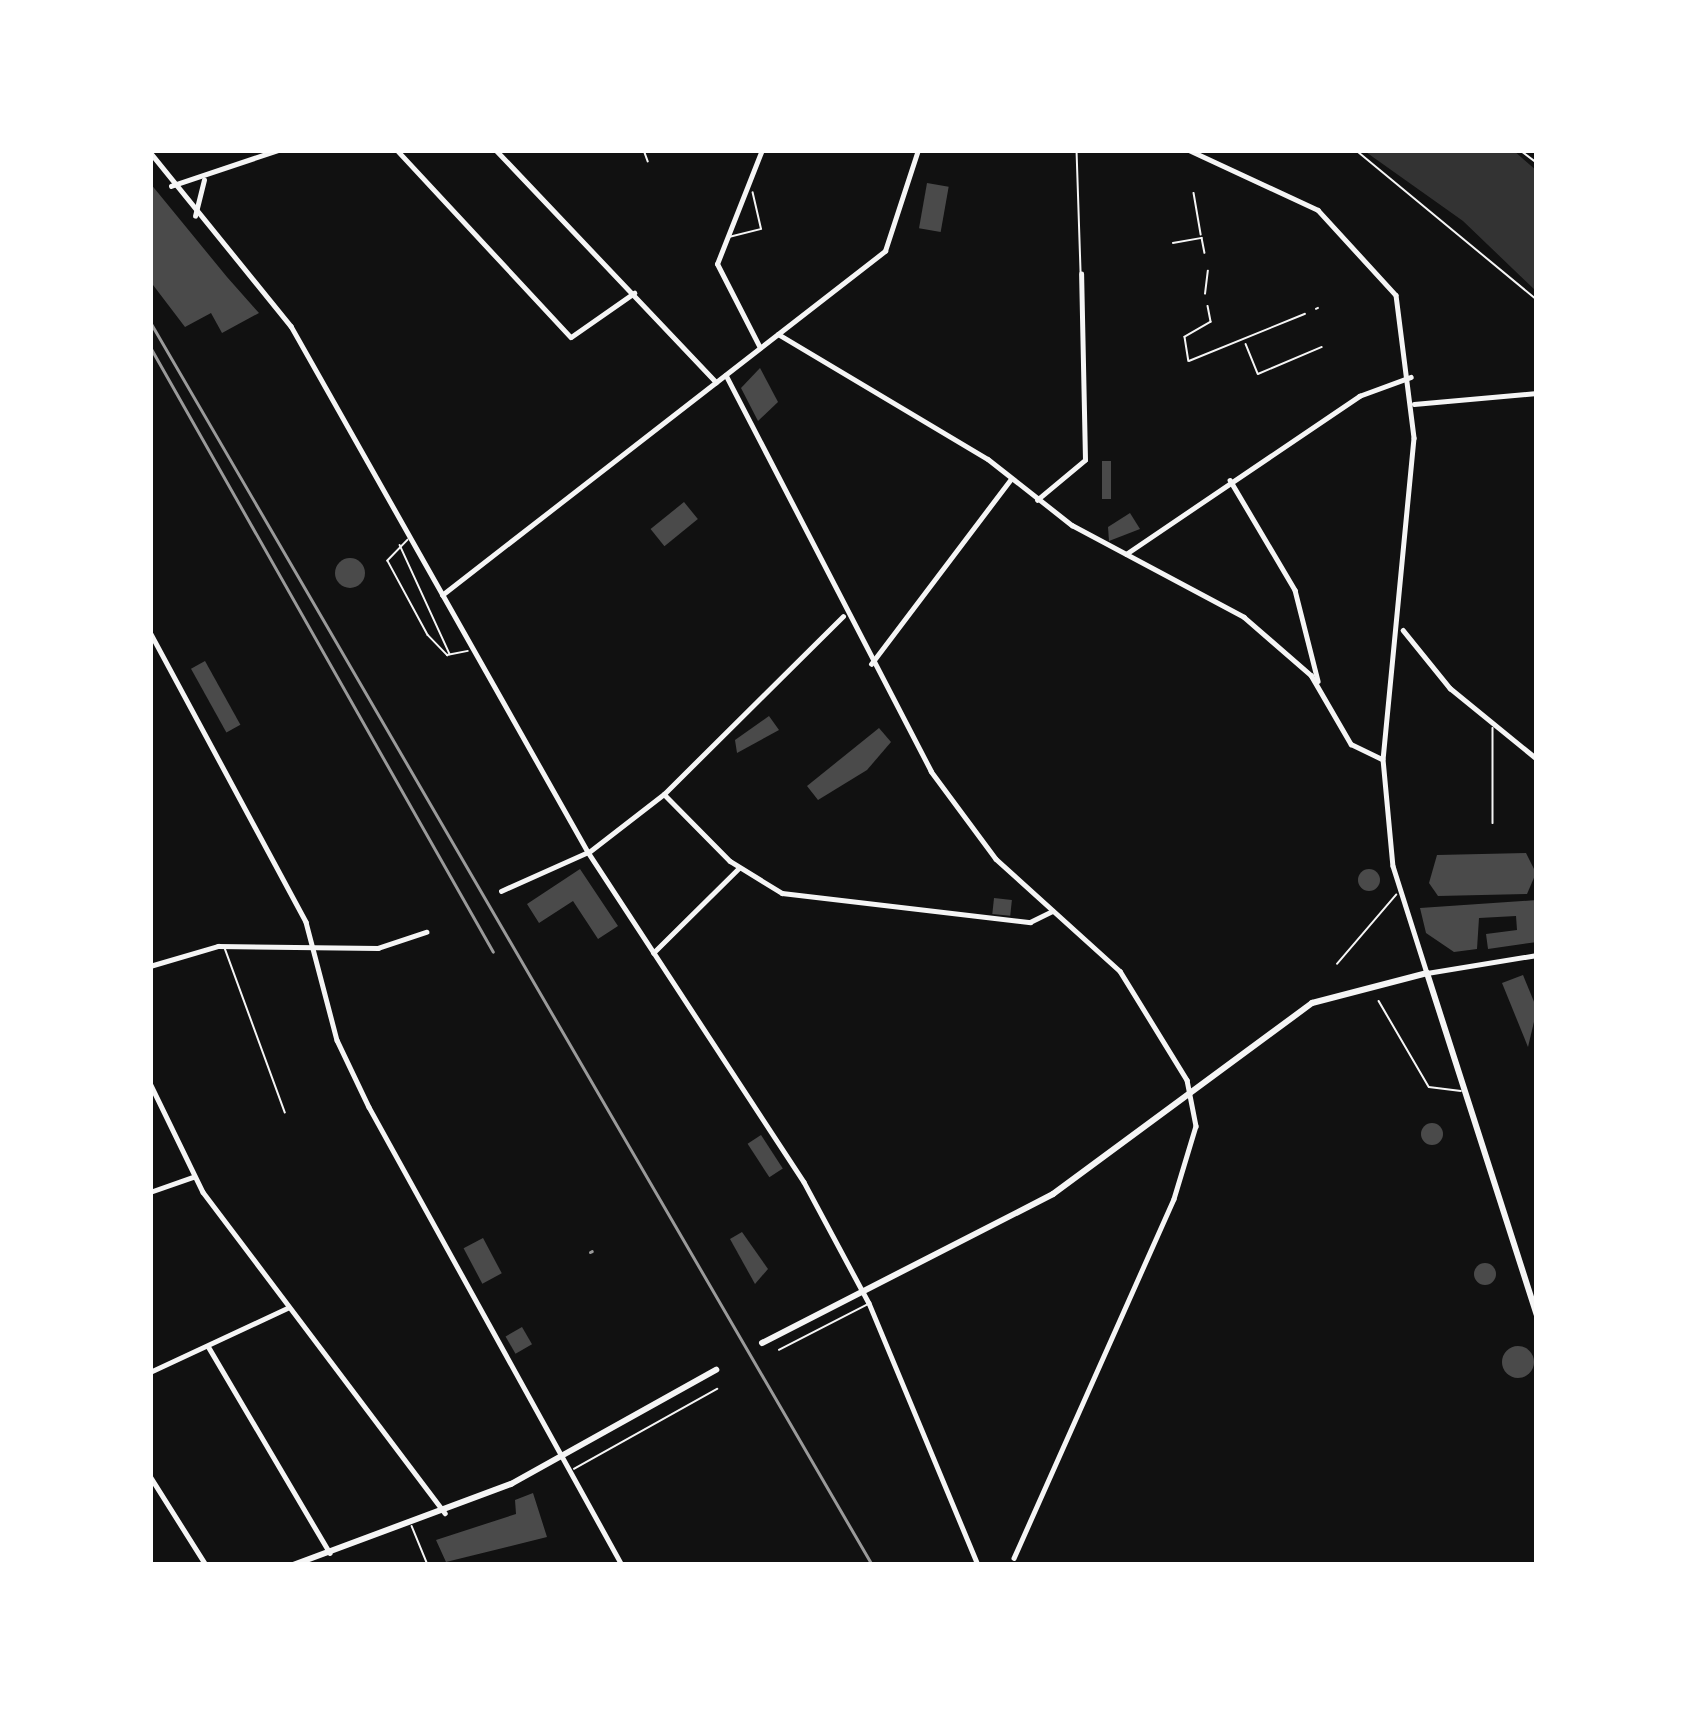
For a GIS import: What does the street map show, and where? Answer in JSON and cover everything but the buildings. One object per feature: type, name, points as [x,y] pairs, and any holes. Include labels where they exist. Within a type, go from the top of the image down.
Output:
[{"type":"main road","points":[[762,1343],[1053,1194],[1192,1100],[1316,1000],[1426,973],[1537,1315]]},
{"type":"main road","points":[[293,1565],[412,1526],[561,1460],[716,1370]]},
{"type":"street","points":[[171,186],[278,150]]},
{"type":"street","points":[[398,150],[572,337],[634,293]]},
{"type":"street","points":[[496,150],[716,382]]},
{"type":"street","points":[[760,348],[721,287],[721,247],[753,193],[762,150]]},
{"type":"street","points":[[442,596],[890,245],[918,150]]},
{"type":"street","points":[[1189,150],[1335,222],[1381,268],[1402,313],[1414,404],[1414,461],[1402,630],[1383,759],[1399,892],[1426,973],[1537,955]]},
{"type":"street","points":[[150,152],[195,216],[291,326],[588,853],[863,1292],[978,1565]]},
{"type":"street","points":[[195,216],[208,176]]},
{"type":"street","points":[[1037,500],[1085,460],[1081,274]]},
{"type":"street","points":[[778,334],[1126,554],[1227,606],[1318,686]]},
{"type":"street","points":[[726,375],[843,616],[950,799],[1163,1026],[1192,1100],[1194,1137],[1164,1224],[1016,1562]]},
{"type":"street","points":[[1126,554],[1229,478],[1359,396],[1411,377]]},
{"type":"street","points":[[1414,404],[1537,393]]},
{"type":"street","points":[[1229,478],[1295,590],[1318,686],[1351,745],[1383,759]]},
{"type":"street","points":[[871,664],[1011,479]]},
{"type":"street","points":[[501,891],[588,853],[664,794],[843,616]]},
{"type":"street","points":[[1402,630],[1493,724],[1537,759]]},
{"type":"street","points":[[150,632],[313,946],[351,1072],[566,1473],[622,1565]]},
{"type":"street","points":[[664,794],[739,868],[796,897],[1030,922],[1054,911]]},
{"type":"street","points":[[653,953],[739,868]]},
{"type":"street","points":[[150,966],[224,946],[378,948],[426,932]]},
{"type":"street","points":[[150,1084],[193,1177],[445,1513]]},
{"type":"street","points":[[150,1192],[193,1177]]},
{"type":"street","points":[[150,1372],[287,1308]]},
{"type":"street","points":[[208,1346],[330,1553]]},
{"type":"street","points":[[150,1477],[206,1565]]},
{"type":"lane","points":[[644,150],[648,161]]},
{"type":"lane","points":[[1077,150],[1081,274]]},
{"type":"lane","points":[[725,238],[761,229],[753,193]]},
{"type":"lane","points":[[411,538],[401,544],[389,564],[435,647],[454,656],[472,649]]},
{"type":"lane","points":[[401,544],[397,554],[454,656]]},
{"type":"lane","points":[[1493,724],[1493,823]]},
{"type":"lane","points":[[1337,964],[1399,892]]},
{"type":"lane","points":[[224,946],[285,1112]]},
{"type":"lane","points":[[1379,1000],[1429,1087],[1465,1090]]},
{"type":"lane","points":[[779,1350],[869,1303]]},
{"type":"lane","points":[[566,1473],[717,1389]]},
{"type":"lane","points":[[412,1526],[428,1565]]},
{"type":"path","points":[[1356,150],[1537,300]]},
{"type":"path","points":[[1520,150],[1537,163]]},
{"type":"path","points":[[1194,193],[1204,253]]},
{"type":"path","points":[[1173,243],[1202,238]]},
{"type":"path","points":[[1205,294],[1208,271]]},
{"type":"path","points":[[1208,306],[1211,322],[1185,337],[1189,361],[1305,314]]},
{"type":"path","points":[[1245,341],[1258,374],[1322,347]]},
{"type":"shaded area","points":[[1363,150],[1513,150],[1537,171],[1537,292],[1463,221]]},
{"type":"railway","points":[[150,322],[872,1565]]},
{"type":"railway","points":[[150,347],[493,952]]}]
